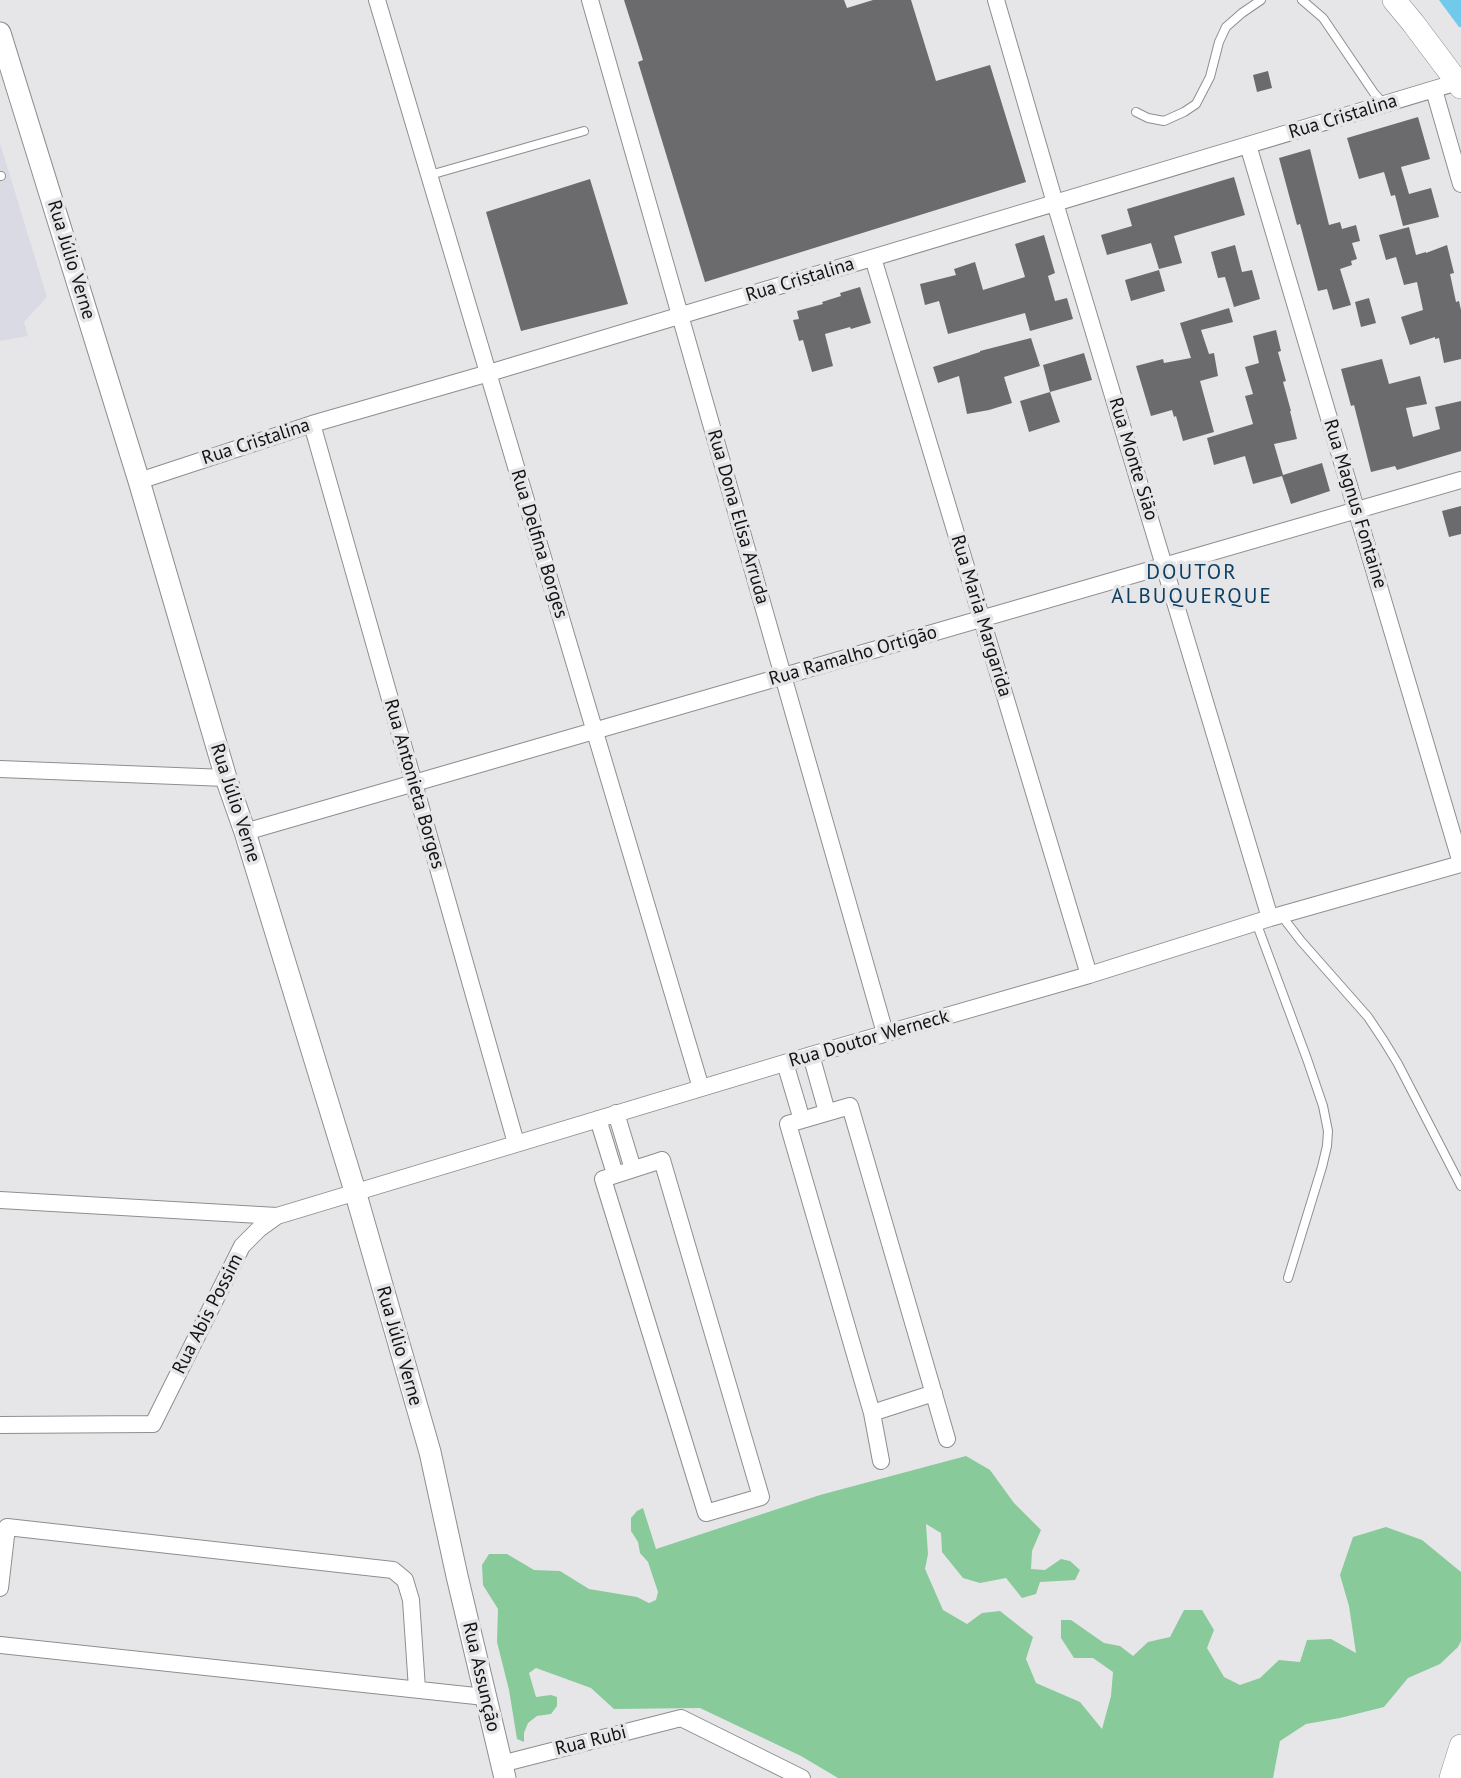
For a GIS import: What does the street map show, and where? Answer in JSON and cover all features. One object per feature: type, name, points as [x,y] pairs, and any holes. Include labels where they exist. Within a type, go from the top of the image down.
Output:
[{"type":"main road","points":[[1394,0],[1460,83]]},
{"type":"main road","points":[[1451,1778],[1461,1746]]},
{"type":"street","name":"Rua Delfina Borges","points":[[377,0],[701,1088]]},
{"type":"street","name":"Rua Dona Elisa Arruda","points":[[590,0],[885,1034]]},
{"type":"street","name":"Rua Monte Sião","points":[[996,0],[1269,918]]},
{"type":"street","name":"Rua Júlio Verne","points":[[0,33],[5,65],[139,481],[226,778],[355,1191],[430,1452],[457,1576]]},
{"type":"street","name":"Rua Cristalina","points":[[139,481],[312,424],[1460,83]]},
{"type":"street","points":[[1434,90],[1461,184]]},
{"type":"street","name":"Rua Magnus Fontaine","points":[[1248,145],[1461,864]]},
{"type":"street","name":"Rua Maria Margarida","points":[[873,258],[1089,975]]},
{"type":"street","name":"Rua Antonieta Borges","points":[[312,424],[516,1143]]},
{"type":"street","name":"Rua Ramalho Ortigão","points":[[245,832],[1461,480]]},
{"type":"street","points":[[0,769],[226,778]]},
{"type":"street","name":"Rua Doutor Werneck","points":[[277,1216],[811,1055],[1089,975],[1269,918],[1461,864]]},
{"type":"street","points":[[811,1055],[827,1112]]},
{"type":"street","points":[[785,1063],[802,1120]]},
{"type":"street","points":[[881,1461],[872,1413],[788,1124],[850,1106],[947,1440]]},
{"type":"street","points":[[617,1113],[633,1169]]},
{"type":"street","points":[[598,1119],[615,1174]]},
{"type":"street","points":[[662,1160],[761,1497],[706,1513],[603,1179],[615,1174],[662,1160]]},
{"type":"street","points":[[0,1200],[277,1216]]},
{"type":"street","name":"Rua Abis Possim","points":[[0,1424],[153,1424],[242,1246],[258,1229],[277,1216]]},
{"type":"street","points":[[872,1413],[934,1393]]},
{"type":"street","points":[[0,1588],[6,1527],[393,1570],[405,1580],[411,1600],[416,1689]]},
{"type":"street","name":"Rua Assunção","points":[[457,1576],[503,1771]]},
{"type":"street","points":[[0,1645],[485,1697]]},
{"type":"street","name":"Rua Rubi","points":[[503,1771],[681,1718],[802,1778]]},
{"type":"lane","points":[[1136,111],[1148,118],[1164,121],[1196,104],[1210,77],[1226,27],[1261,0]]},
{"type":"lane","points":[[1302,0],[1322,18],[1374,93],[1385,104]]},
{"type":"lane","points":[[429,175],[584,131]]},
{"type":"lane","points":[[1269,918],[1301,941],[1368,1017],[1384,1041],[1461,1186]]},
{"type":"lane","points":[[1269,918],[1328,1131],[1322,1167],[1288,1279]]},
{"type":"shaded area","points":[[0,143],[47,297],[24,322],[28,336],[0,341]]},
{"type":"green space","points":[[966,1456],[990,1470],[1014,1503],[1041,1530],[1032,1551],[1031,1569],[1045,1570],[1061,1559],[1070,1561],[1080,1570],[1075,1580],[1040,1582],[1036,1594],[1022,1598],[1006,1578],[980,1583],[963,1578],[942,1552],[941,1533],[926,1524],[928,1554],[925,1569],[943,1610],[967,1624],[982,1613],[1000,1611],[1033,1637],[1026,1659],[1036,1683],[1080,1702],[1102,1729],[1111,1696],[1113,1672],[1093,1658],[1074,1658],[1061,1638],[1061,1620],[1071,1620],[1104,1643],[1120,1646],[1133,1656],[1148,1642],[1170,1637],[1184,1610],[1202,1610],[1214,1630],[1207,1648],[1224,1677],[1240,1685],[1260,1678],[1279,1660],[1300,1662],[1307,1640],[1331,1639],[1356,1653],[1349,1606],[1340,1575],[1353,1537],[1386,1527],[1422,1540],[1461,1572],[1461,1641],[1440,1664],[1408,1678],[1384,1707],[1306,1724],[1280,1741],[1273,1778],[838,1778],[801,1756],[700,1708],[614,1709],[591,1688],[536,1668],[529,1673],[536,1697],[557,1697],[557,1706],[551,1714],[537,1716],[528,1723],[524,1742],[517,1739],[497,1642],[498,1609],[483,1585],[482,1565],[489,1554],[507,1554],[534,1570],[560,1571],[589,1589],[637,1597],[649,1603],[656,1600],[658,1592],[648,1562],[640,1553],[638,1542],[631,1531],[631,1518],[643,1508],[656,1549],[820,1495]]},
{"type":"water","points":[[1439,0],[1461,0],[1461,27],[1459,27]]},
{"type":"building","points":[[624,0],[844,0],[847,8],[873,0],[911,0],[936,81],[990,65],[1026,182],[705,282],[638,62],[643,60]]},
{"type":"building","points":[[1268,71],[1272,88],[1257,92],[1253,75]]},
{"type":"building","points":[[1418,117],[1430,159],[1401,167],[1409,194],[1431,188],[1439,217],[1403,226],[1395,195],[1391,196],[1384,172],[1359,179],[1347,138]]},
{"type":"building","points":[[1310,149],[1329,225],[1340,222],[1342,229],[1356,225],[1360,241],[1352,243],[1357,259],[1351,261],[1352,265],[1340,269],[1351,305],[1333,310],[1327,289],[1318,291],[1279,158]]},
{"type":"building","points":[[1234,177],[1245,215],[1174,236],[1182,263],[1159,269],[1151,243],[1107,255],[1101,235],[1132,226],[1127,209]]},
{"type":"building","points":[[590,179],[628,304],[521,331],[486,212]]},
{"type":"building","points":[[1409,227],[1416,255],[1447,245],[1454,273],[1450,274],[1456,302],[1459,301],[1461,310],[1461,359],[1444,363],[1439,338],[1410,345],[1401,317],[1423,310],[1417,282],[1404,285],[1396,257],[1386,260],[1379,235]]},
{"type":"building","points":[[1044,235],[1055,273],[1048,276],[1055,301],[1067,298],[1073,319],[1030,331],[1025,313],[948,334],[939,301],[925,305],[920,284],[956,275],[954,269],[975,262],[983,290],[1025,277],[1015,244]]},
{"type":"building","points":[[1235,245],[1242,272],[1252,270],[1260,299],[1234,307],[1225,277],[1218,278],[1211,252]]},
{"type":"building","points":[[1159,270],[1165,291],[1131,301],[1125,280]]},
{"type":"building","points":[[860,287],[871,323],[825,334],[833,366],[812,372],[803,340],[799,341],[793,320],[799,319],[797,311],[823,304],[822,302],[841,296],[840,293]]},
{"type":"building","points":[[1369,298],[1376,323],[1361,327],[1355,302]]},
{"type":"building","points":[[1229,308],[1233,322],[1201,330],[1209,354],[1214,353],[1218,376],[1200,381],[1214,432],[1183,441],[1172,410],[1151,416],[1136,366],[1163,359],[1164,363],[1191,358],[1180,323]]},
{"type":"building","points":[[1276,330],[1281,351],[1278,352],[1286,381],[1283,382],[1297,439],[1274,444],[1283,475],[1322,463],[1330,491],[1291,504],[1282,476],[1253,484],[1245,456],[1214,465],[1207,438],[1253,424],[1245,396],[1253,394],[1245,367],[1259,363],[1253,336]]},
{"type":"building","points":[[1031,338],[1040,366],[1004,377],[1012,403],[967,414],[959,376],[938,383],[933,367]]},
{"type":"building","points":[[1084,353],[1092,380],[1050,392],[1043,365]]},
{"type":"building","points":[[1382,359],[1389,384],[1420,376],[1427,404],[1406,408],[1413,437],[1440,429],[1435,407],[1461,401],[1461,451],[1397,470],[1395,466],[1371,472],[1354,405],[1351,406],[1341,369]]},
{"type":"building","points":[[1050,392],[1060,422],[1029,432],[1020,401]]},
{"type":"building","points":[[1461,506],[1461,534],[1449,537],[1442,511]]},
{"type":"district","name":"DOUTOR ALBUQUERQUE","points":[[1192,585]]}]
